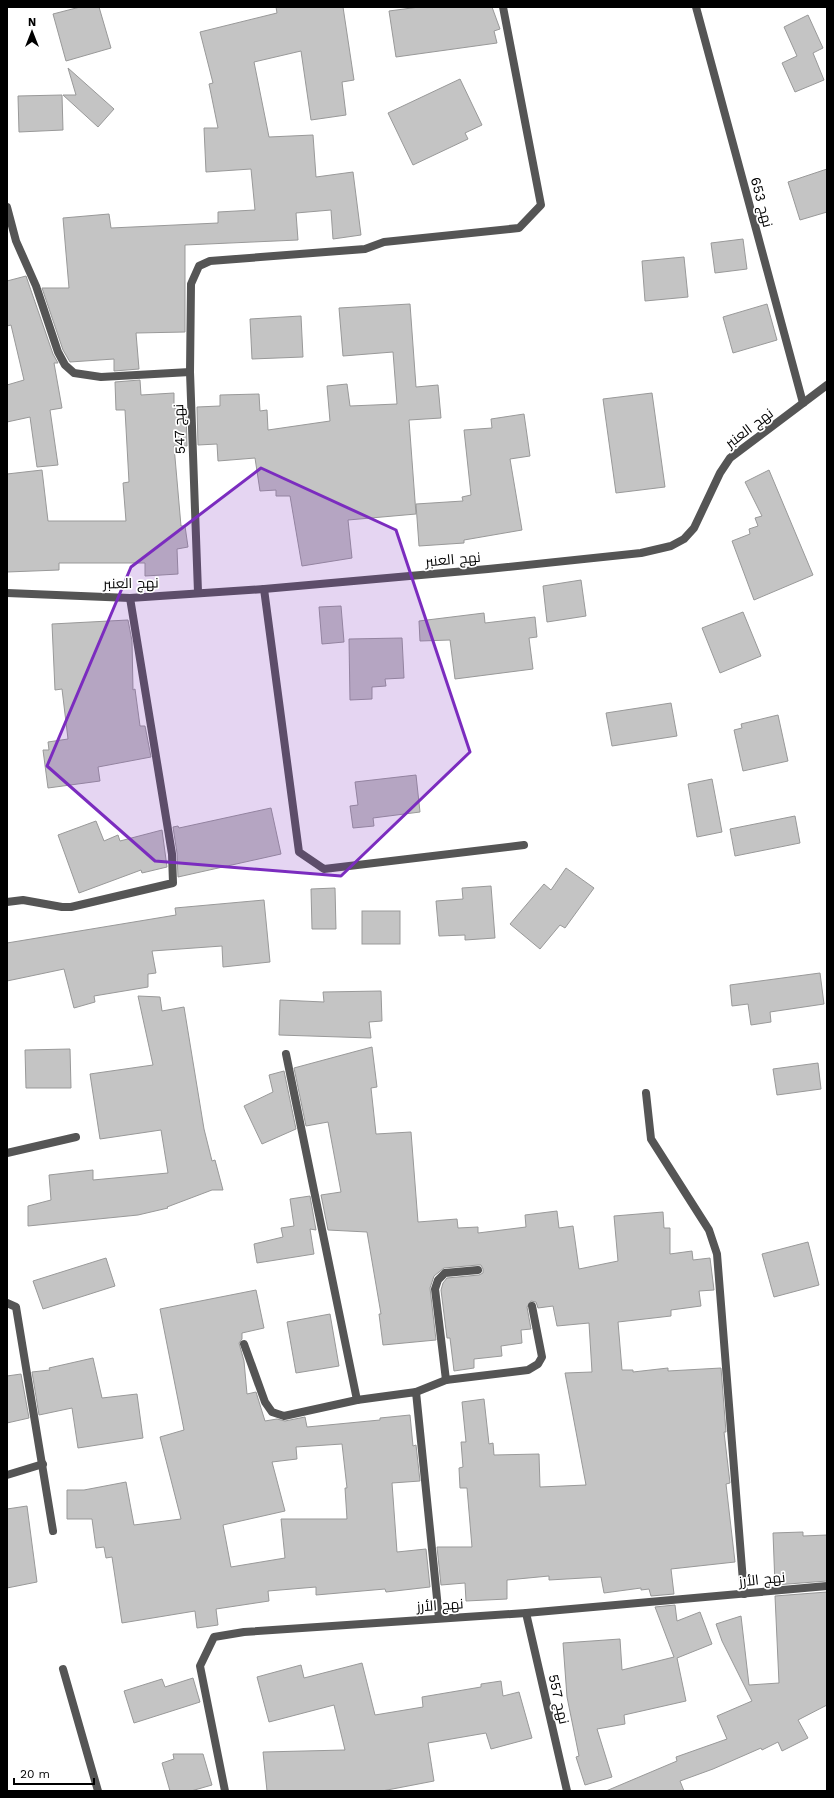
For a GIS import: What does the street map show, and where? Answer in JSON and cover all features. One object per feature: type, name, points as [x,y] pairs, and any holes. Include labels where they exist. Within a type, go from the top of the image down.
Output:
[{"type":"street","name":"نهج 547","points":[[198,592],[190,372],[190,284],[199,266],[210,260],[365,249],[384,242],[519,228],[541,205],[503,7]]},
{"type":"street","name":"نهج 653","points":[[696,7],[803,404]]},
{"type":"street","points":[[7,207],[16,241],[36,286],[58,352],[65,364],[74,373],[101,377],[190,372]]},
{"type":"street","name":"نهج العنبر","points":[[7,593],[130,598],[198,592],[264,589],[641,553],[671,546],[684,539],[694,528],[720,473],[730,458],[827,385]]},
{"type":"street","points":[[264,589],[299,852],[324,870],[524,845]]},
{"type":"street","points":[[7,902],[23,900],[62,907],[72,907],[173,883],[172,854],[130,598]]},
{"type":"street","points":[[286,1054],[357,1400]]},
{"type":"street","points":[[646,1093],[651,1138],[709,1230],[717,1254],[744,1594]]},
{"type":"street","points":[[7,1153],[76,1137]]},
{"type":"street","points":[[446,1380],[435,1289],[438,1280],[445,1274],[478,1270]]},
{"type":"street","points":[[7,1303],[16,1307],[53,1531]]},
{"type":"street","points":[[244,1344],[265,1402],[272,1412],[284,1416],[357,1400],[416,1392],[446,1380],[528,1370],[538,1364],[542,1357],[532,1306]]},
{"type":"street","points":[[416,1392],[439,1618]]},
{"type":"street","points":[[7,1475],[43,1464]]},
{"type":"street","name":"نهج الأرز","points":[[225,1791],[200,1666],[214,1637],[244,1632],[526,1613],[827,1586]]},
{"type":"street","name":"نهج 557","points":[[526,1613],[567,1791]]},
{"type":"street","points":[[63,1669],[98,1791]]},
{"type":"highlighted area","points":[[261,468],[396,530],[470,752],[341,876],[155,861],[47,766],[131,567]]},
{"type":"building","points":[[80,7],[99,7],[111,48],[66,61],[53,14]]},
{"type":"building","points":[[276,7],[343,7],[354,80],[342,82],[346,115],[311,120],[301,51],[254,62],[269,137],[313,135],[316,177],[353,172],[361,235],[333,239],[331,210],[296,213],[298,240],[185,245],[185,332],[136,333],[139,369],[114,371],[114,359],[70,362],[63,350],[42,288],[69,288],[63,218],[109,214],[111,228],[218,223],[218,212],[255,210],[251,169],[206,172],[204,128],[218,128],[209,84],[213,83],[200,32],[277,13]]},
{"type":"building","points":[[419,7],[492,7],[500,29],[494,31],[497,43],[396,57],[389,11]]},
{"type":"building","points":[[808,15],[823,48],[813,53],[824,80],[795,92],[782,63],[797,56],[784,27]]},
{"type":"building","points":[[68,68],[114,109],[98,127],[63,95],[76,95]]},
{"type":"building","points":[[460,79],[482,125],[465,133],[468,139],[413,165],[388,113]]},
{"type":"building","points":[[62,95],[63,130],[19,132],[18,96]]},
{"type":"building","points":[[827,169],[827,212],[800,220],[788,182]]},
{"type":"building","points":[[743,239],[747,269],[715,273],[711,243]]},
{"type":"building","points":[[684,257],[688,297],[645,301],[642,261]]},
{"type":"building","points":[[26,276],[53,354],[58,363],[54,363],[62,408],[50,410],[58,465],[37,467],[30,417],[7,422],[7,385],[24,380],[11,325],[7,326],[7,281]]},
{"type":"building","points":[[410,304],[416,387],[438,385],[441,418],[409,420],[416,514],[348,520],[352,558],[302,566],[290,496],[276,496],[276,490],[260,491],[255,458],[218,461],[217,444],[198,445],[197,407],[220,406],[220,395],[259,394],[260,411],[267,410],[268,430],[330,421],[327,386],[347,384],[350,406],[397,404],[393,352],[343,356],[339,308]]},
{"type":"building","points":[[767,304],[777,340],[733,353],[723,317]]},
{"type":"building","points":[[301,316],[303,357],[252,359],[250,319]]},
{"type":"building","points":[[140,380],[141,395],[174,393],[174,408],[186,408],[187,446],[174,446],[181,526],[185,526],[188,547],[177,549],[178,574],[145,576],[145,563],[59,563],[59,570],[7,572],[7,474],[42,470],[48,521],[126,521],[123,483],[129,482],[125,410],[116,410],[115,382]]},
{"type":"building","points":[[652,393],[665,487],[616,493],[603,399]]},
{"type":"building","points":[[524,414],[530,456],[510,459],[522,530],[464,540],[464,543],[419,546],[416,504],[463,501],[462,497],[471,495],[464,430],[492,428],[491,419]]},
{"type":"building","points":[[769,470],[813,575],[754,600],[732,541],[750,534],[749,529],[758,526],[755,518],[762,516],[745,482]]},
{"type":"building","points":[[581,580],[586,616],[547,622],[543,586]]},
{"type":"building","points":[[341,606],[344,642],[322,644],[319,607]]},
{"type":"building","points":[[743,612],[761,656],[720,673],[702,628]]},
{"type":"building","points":[[484,613],[485,623],[535,617],[537,637],[529,638],[533,669],[455,679],[450,640],[420,641],[419,621]]},
{"type":"building","points":[[128,620],[132,641],[133,690],[135,689],[140,726],[145,726],[151,757],[98,767],[100,781],[48,788],[43,750],[49,750],[48,742],[68,739],[62,689],[55,690],[52,624]]},
{"type":"building","points":[[402,638],[404,678],[385,679],[386,686],[372,687],[372,699],[350,700],[349,639]]},
{"type":"building","points":[[671,703],[677,736],[612,746],[606,713]]},
{"type":"building","points":[[778,715],[788,761],[743,771],[734,730],[742,728],[741,724]]},
{"type":"building","points":[[416,775],[420,812],[373,818],[374,826],[353,828],[350,806],[358,805],[355,782]]},
{"type":"building","points":[[712,779],[722,832],[697,837],[688,784]]},
{"type":"building","points":[[271,808],[281,854],[178,877],[177,853],[173,827],[178,826],[179,828]]},
{"type":"building","points":[[795,816],[800,843],[735,856],[730,829]]},
{"type":"building","points":[[96,821],[104,841],[118,835],[120,841],[162,830],[167,867],[142,873],[141,870],[79,893],[58,835]]},
{"type":"building","points":[[566,868],[594,888],[565,928],[560,925],[540,949],[510,924],[544,884],[551,890]]},
{"type":"building","points":[[491,886],[495,938],[465,940],[465,935],[439,936],[436,901],[463,899],[462,888]]},
{"type":"building","points":[[335,888],[336,929],[312,929],[311,889]]},
{"type":"building","points":[[264,900],[270,962],[223,967],[222,946],[152,951],[156,973],[148,974],[148,987],[94,996],[95,1002],[74,1008],[64,969],[7,981],[7,943],[176,915],[175,908]]},
{"type":"building","points":[[362,911],[400,911],[400,944],[362,944]]},
{"type":"building","points":[[820,973],[824,1004],[770,1012],[771,1022],[751,1025],[748,1004],[732,1006],[730,985]]},
{"type":"building","points":[[381,991],[382,1021],[369,1022],[371,1038],[279,1035],[280,1000],[324,1002],[323,992]]},
{"type":"building","points":[[138,996],[160,997],[162,1011],[184,1007],[204,1129],[212,1161],[215,1160],[223,1190],[212,1190],[167,1207],[168,1208],[138,1215],[28,1226],[28,1206],[51,1200],[49,1175],[93,1170],[93,1180],[168,1173],[161,1130],[100,1139],[90,1074],[153,1065]]},
{"type":"building","points":[[372,1047],[377,1087],[371,1088],[376,1134],[411,1132],[418,1222],[457,1219],[458,1228],[478,1227],[478,1233],[526,1227],[525,1215],[557,1211],[559,1228],[573,1226],[579,1269],[618,1261],[614,1216],[663,1212],[664,1228],[670,1228],[670,1254],[692,1251],[693,1260],[710,1258],[714,1290],[699,1291],[701,1306],[671,1310],[671,1316],[618,1322],[622,1370],[633,1370],[633,1372],[668,1368],[668,1371],[721,1368],[726,1432],[724,1432],[730,1483],[726,1484],[735,1562],[671,1569],[674,1594],[651,1596],[649,1589],[641,1590],[641,1588],[604,1593],[601,1577],[549,1580],[549,1576],[507,1580],[507,1599],[466,1601],[465,1583],[441,1585],[437,1547],[472,1547],[467,1488],[460,1488],[459,1468],[463,1467],[461,1442],[466,1442],[462,1402],[484,1399],[489,1444],[493,1443],[494,1455],[539,1454],[540,1487],[586,1485],[565,1373],[592,1372],[589,1323],[557,1326],[553,1306],[538,1308],[536,1302],[531,1301],[527,1307],[531,1329],[521,1330],[522,1343],[501,1346],[502,1356],[474,1359],[474,1368],[454,1371],[450,1338],[447,1338],[441,1290],[443,1283],[447,1278],[479,1275],[483,1273],[483,1269],[481,1265],[444,1268],[434,1276],[430,1288],[436,1340],[383,1345],[379,1314],[381,1314],[367,1232],[328,1230],[321,1195],[341,1192],[328,1122],[306,1126],[294,1068]]},
{"type":"building","points":[[70,1049],[71,1088],[26,1088],[25,1050]]},
{"type":"building","points":[[818,1063],[821,1089],[777,1095],[773,1069]]},
{"type":"building","points":[[284,1071],[296,1129],[262,1144],[244,1106],[273,1092],[269,1075]]},
{"type":"building","points":[[310,1196],[316,1230],[310,1229],[314,1254],[257,1263],[254,1244],[283,1237],[281,1228],[294,1226],[290,1199]]},
{"type":"building","points":[[808,1242],[819,1285],[774,1297],[762,1254]]},
{"type":"building","points":[[106,1258],[115,1286],[43,1309],[33,1281]]},
{"type":"building","points":[[256,1290],[264,1328],[242,1333],[242,1339],[239,1343],[244,1361],[247,1394],[256,1392],[265,1421],[277,1419],[285,1421],[305,1417],[307,1427],[380,1420],[380,1418],[410,1415],[413,1446],[416,1445],[420,1481],[392,1483],[397,1552],[426,1549],[430,1587],[386,1592],[385,1589],[316,1595],[316,1587],[268,1591],[269,1601],[216,1609],[218,1625],[197,1628],[195,1611],[122,1623],[112,1557],[106,1558],[104,1547],[96,1548],[92,1519],[67,1519],[67,1490],[84,1490],[126,1482],[134,1525],[181,1519],[160,1437],[184,1430],[160,1309]],"holes":[[[342,1444],[347,1488],[345,1488],[347,1519],[281,1519],[285,1558],[231,1567],[223,1525],[285,1511],[272,1462],[297,1459],[296,1447]]]},
{"type":"building","points":[[330,1314],[339,1366],[296,1373],[287,1322]]},
{"type":"building","points":[[93,1358],[102,1398],[137,1394],[143,1438],[78,1448],[72,1408],[39,1415],[32,1372],[50,1370],[49,1368]]},
{"type":"building","points":[[21,1374],[29,1418],[7,1423],[7,1376]]},
{"type":"building","points":[[27,1506],[37,1582],[7,1588],[7,1509]]},
{"type":"building","points":[[803,1532],[803,1536],[827,1535],[827,1581],[775,1585],[773,1533]]},
{"type":"building","points":[[827,1592],[827,1705],[798,1720],[808,1738],[782,1751],[778,1742],[762,1750],[761,1748],[713,1769],[680,1781],[684,1791],[606,1791],[677,1761],[676,1757],[727,1739],[717,1716],[752,1701],[722,1641],[716,1624],[741,1616],[749,1685],[779,1683],[775,1596]]},
{"type":"building","points":[[675,1605],[677,1621],[700,1612],[712,1644],[677,1658],[686,1701],[624,1715],[625,1724],[597,1729],[612,1777],[585,1785],[576,1757],[579,1756],[567,1697],[563,1643],[620,1639],[622,1670],[674,1657],[655,1607]]},
{"type":"building","points":[[362,1663],[375,1715],[423,1707],[422,1697],[481,1687],[481,1684],[501,1681],[503,1696],[519,1692],[532,1738],[491,1749],[486,1733],[428,1743],[434,1781],[382,1791],[267,1791],[263,1752],[345,1750],[334,1705],[269,1722],[257,1677],[301,1665],[304,1678]]},
{"type":"building","points":[[193,1678],[200,1702],[134,1723],[124,1691],[162,1679],[165,1687]]},
{"type":"building","points":[[173,1754],[203,1754],[212,1785],[191,1791],[170,1791],[162,1763],[174,1759]]}]
